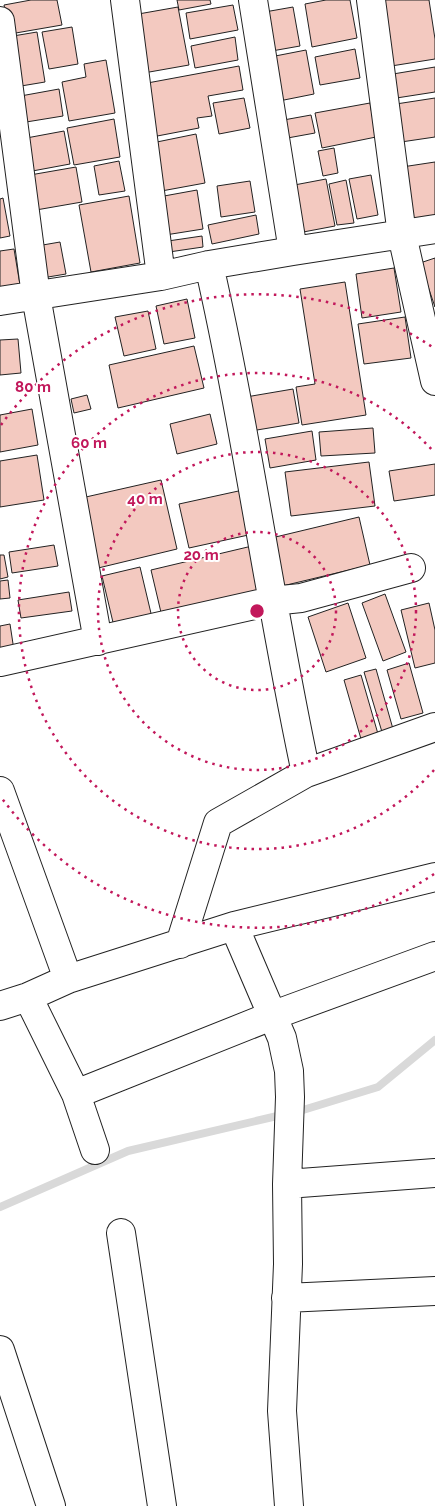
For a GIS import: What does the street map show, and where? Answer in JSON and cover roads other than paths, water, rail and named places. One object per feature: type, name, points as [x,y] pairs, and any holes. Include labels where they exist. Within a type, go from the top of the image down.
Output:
[{"type":"street","points":[[125,0],[161,276]]},
{"type":"street","points":[[253,0],[294,251]]},
{"type":"street","points":[[371,0],[402,235],[435,381]]},
{"type":"street","points":[[0,21],[36,296],[98,641]]},
{"type":"street","points":[[0,301],[161,276],[208,265],[435,229]]},
{"type":"street","points":[[208,265],[225,334],[272,601],[306,773]]},
{"type":"street","points":[[0,662],[272,601],[301,598],[411,568]]},
{"type":"street","points":[[180,944],[218,823],[306,773],[435,727]]},
{"type":"street","points":[[0,791],[68,979]]},
{"type":"street","points":[[0,1006],[28,997],[68,979],[234,926],[435,877]]},
{"type":"street","points":[[234,926],[274,1015],[282,1038],[289,1071],[288,1264],[282,1411],[289,1506]]},
{"type":"street","points":[[76,1094],[274,1015],[435,956]]},
{"type":"street","points":[[28,997],[76,1094],[95,1150]]},
{"type":"street","points":[[287,1184],[435,1173]]},
{"type":"street","points":[[121,1234],[162,1506]]},
{"type":"street","points":[[286,1298],[435,1290]]},
{"type":"street","points":[[0,1350],[50,1506]]},
{"type":"waterway","points":[[0,1207],[128,1151],[303,1110],[378,1087],[435,1040]]}]
